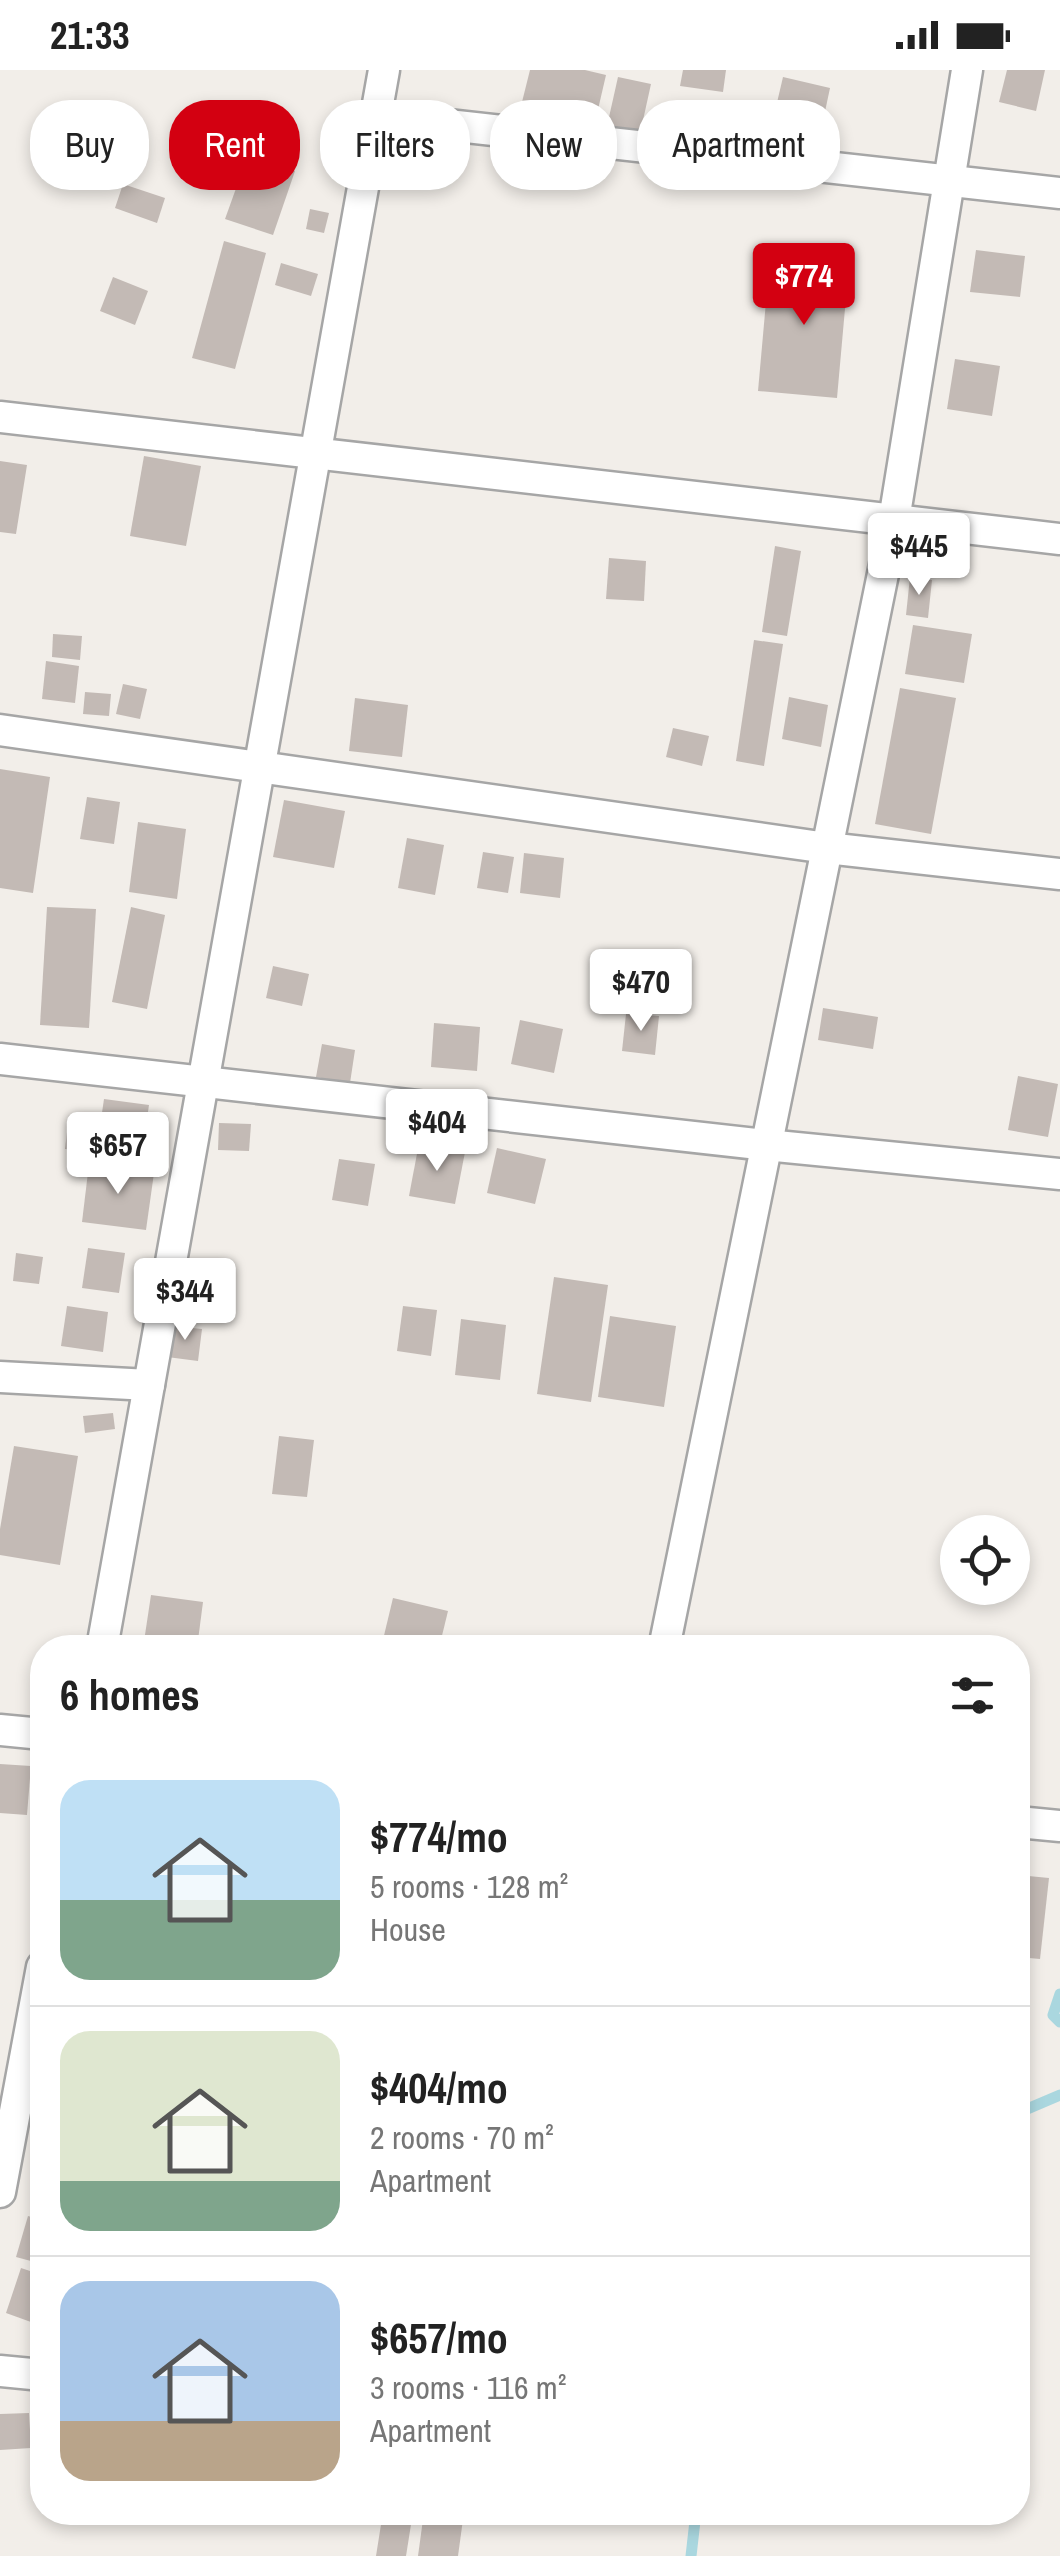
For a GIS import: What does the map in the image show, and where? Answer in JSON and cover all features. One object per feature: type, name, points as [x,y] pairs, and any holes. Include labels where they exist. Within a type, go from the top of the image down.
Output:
[{"type":"street","points":[[379,100],[384,70]]},
{"type":"street","points":[[667,1635],[894,520],[967,70]]},
{"type":"street","points":[[470,127],[1060,193]]},
{"type":"street","points":[[104,1635],[363,190]]},
{"type":"street","points":[[0,417],[1060,539]]},
{"type":"street","points":[[0,730],[827,848],[1060,874]]},
{"type":"street","points":[[0,1059],[1060,1174]]},
{"type":"street","points":[[0,1376],[149,1385]]},
{"type":"street","points":[[0,1730],[30,1733]]},
{"type":"street","points":[[1030,1823],[1060,1826]]},
{"type":"street","points":[[0,2192],[12,2062],[30,2006]]},
{"type":"street","points":[[0,2372],[30,2375]]},
{"type":"building","points":[[530,70],[585,70],[606,75],[600,100],[522,100]]},
{"type":"building","points":[[683,70],[726,70],[723,92],[680,86]]},
{"type":"building","points":[[1007,70],[1045,70],[1036,111],[999,102]]},
{"type":"building","points":[[618,77],[651,84],[647,100],[637,100],[637,143],[617,138],[617,100],[613,100]]},
{"type":"building","points":[[783,77],[830,88],[827,100],[778,100]]},
{"type":"building","points":[[121,190],[141,190],[165,198],[157,223],[115,208]]},
{"type":"building","points":[[235,190],[288,190],[273,235],[225,219]]},
{"type":"building","points":[[310,209],[329,213],[324,233],[306,229]]},
{"type":"building","points":[[224,241],[266,253],[235,369],[192,358]]},
{"type":"building","points":[[976,250],[1025,256],[1020,297],[970,292]]},
{"type":"building","points":[[770,257],[849,264],[837,398],[758,391]]},
{"type":"building","points":[[281,263],[318,274],[311,296],[275,285]]},
{"type":"building","points":[[113,277],[148,291],[135,325],[100,311]]},
{"type":"building","points":[[955,359],[1000,366],[992,416],[947,409]]},
{"type":"building","points":[[144,456],[201,466],[186,546],[130,536]]},
{"type":"building","points":[[0,461],[27,465],[16,534],[0,532]]},
{"type":"building","points":[[775,546],[801,551],[787,636],[762,632]]},
{"type":"building","points":[[609,558],[646,561],[644,601],[606,599]]},
{"type":"building","points":[[910,577],[932,580],[928,618],[906,615]]},
{"type":"building","points":[[913,625],[972,634],[964,683],[905,674]]},
{"type":"building","points":[[53,634],[82,636],[80,660],[52,657]]},
{"type":"building","points":[[754,640],[783,644],[764,766],[736,761]]},
{"type":"building","points":[[46,661],[79,666],[75,703],[42,699]]},
{"type":"building","points":[[123,684],[147,689],[140,719],[116,714]]},
{"type":"building","points":[[900,688],[956,698],[931,834],[875,824]]},
{"type":"building","points":[[85,692],[111,694],[109,716],[83,714]]},
{"type":"building","points":[[789,697],[828,705],[821,747],[782,739]]},
{"type":"building","points":[[355,698],[408,705],[402,757],[349,751]]},
{"type":"building","points":[[673,728],[709,736],[702,766],[666,757]]},
{"type":"building","points":[[0,769],[50,777],[33,893],[0,888]]},
{"type":"building","points":[[87,797],[120,802],[114,844],[80,839]]},
{"type":"building","points":[[284,800],[345,811],[334,868],[273,857]]},
{"type":"building","points":[[138,822],[186,829],[177,899],[129,892]]},
{"type":"building","points":[[407,838],[444,845],[435,895],[398,888]]},
{"type":"building","points":[[483,852],[514,857],[508,893],[477,888]]},
{"type":"building","points":[[524,853],[564,858],[560,898],[520,893]]},
{"type":"building","points":[[47,907],[96,909],[89,1028],[40,1025]]},
{"type":"building","points":[[131,907],[165,915],[147,1009],[112,1002]]},
{"type":"building","points":[[273,966],[309,974],[302,1006],[266,998]]},
{"type":"building","points":[[823,1008],[878,1017],[873,1049],[818,1040]]},
{"type":"building","points":[[626,1014],[659,1016],[655,1055],[622,1051]]},
{"type":"building","points":[[520,1020],[563,1029],[554,1073],[511,1064]]},
{"type":"building","points":[[434,1023],[480,1027],[477,1071],[431,1067]]},
{"type":"building","points":[[322,1044],[355,1050],[350,1083],[316,1077]]},
{"type":"building","points":[[1018,1076],[1058,1084],[1048,1137],[1008,1130]]},
{"type":"building","points":[[104,1099],[149,1105],[141,1160],[96,1154]]},
{"type":"building","points":[[69,1115],[91,1117],[87,1151],[65,1149]]},
{"type":"building","points":[[219,1123],[251,1124],[249,1151],[218,1150]]},
{"type":"building","points":[[419,1143],[465,1152],[455,1204],[409,1196]]},
{"type":"building","points":[[497,1148],[546,1159],[535,1204],[487,1193]]},
{"type":"building","points":[[339,1159],[375,1164],[368,1206],[332,1200]]},
{"type":"building","points":[[89,1164],[154,1173],[146,1230],[82,1222]]},
{"type":"building","points":[[88,1248],[125,1253],[119,1293],[82,1288]]},
{"type":"building","points":[[16,1253],[43,1257],[39,1284],[13,1281]]},
{"type":"building","points":[[554,1277],[608,1285],[591,1402],[537,1394]]},
{"type":"building","points":[[67,1306],[108,1312],[103,1352],[61,1346]]},
{"type":"building","points":[[403,1306],[437,1310],[431,1356],[397,1351]]},
{"type":"building","points":[[610,1316],[676,1326],[664,1407],[598,1397]]},
{"type":"building","points":[[461,1319],[506,1325],[500,1380],[455,1375]]},
{"type":"building","points":[[172,1326],[202,1329],[198,1361],[167,1357]]},
{"type":"building","points":[[113,1413],[115,1429],[85,1433],[83,1416]]},
{"type":"building","points":[[279,1436],[314,1440],[307,1497],[272,1494]]},
{"type":"building","points":[[14,1446],[78,1456],[60,1565],[0,1555],[0,1529]]},
{"type":"building","points":[[151,1595],[203,1602],[199,1635],[145,1635]]},
{"type":"building","points":[[393,1598],[448,1611],[442,1635],[384,1635]]},
{"type":"building","points":[[0,1764],[30,1766],[27,1815],[0,1813]]},
{"type":"building","points":[[1030,1876],[1049,1878],[1040,1959],[1030,1958]]},
{"type":"building","points":[[28,2216],[30,2217],[30,2261],[16,2257]]},
{"type":"building","points":[[21,2268],[30,2271],[30,2322],[6,2313]]},
{"type":"building","points":[[29,2413],[30,2448],[0,2450],[0,2414]]},
{"type":"building","points":[[381,2525],[411,2525],[406,2556],[376,2556]]},
{"type":"building","points":[[422,2525],[462,2525],[458,2556],[418,2556]]},
{"type":"waterway","points":[[1060,1994],[1053,2015],[1060,2022]]},
{"type":"waterway","points":[[1030,2108],[1060,2095]]},
{"type":"waterway","points":[[691,2556],[695,2525]]}]
